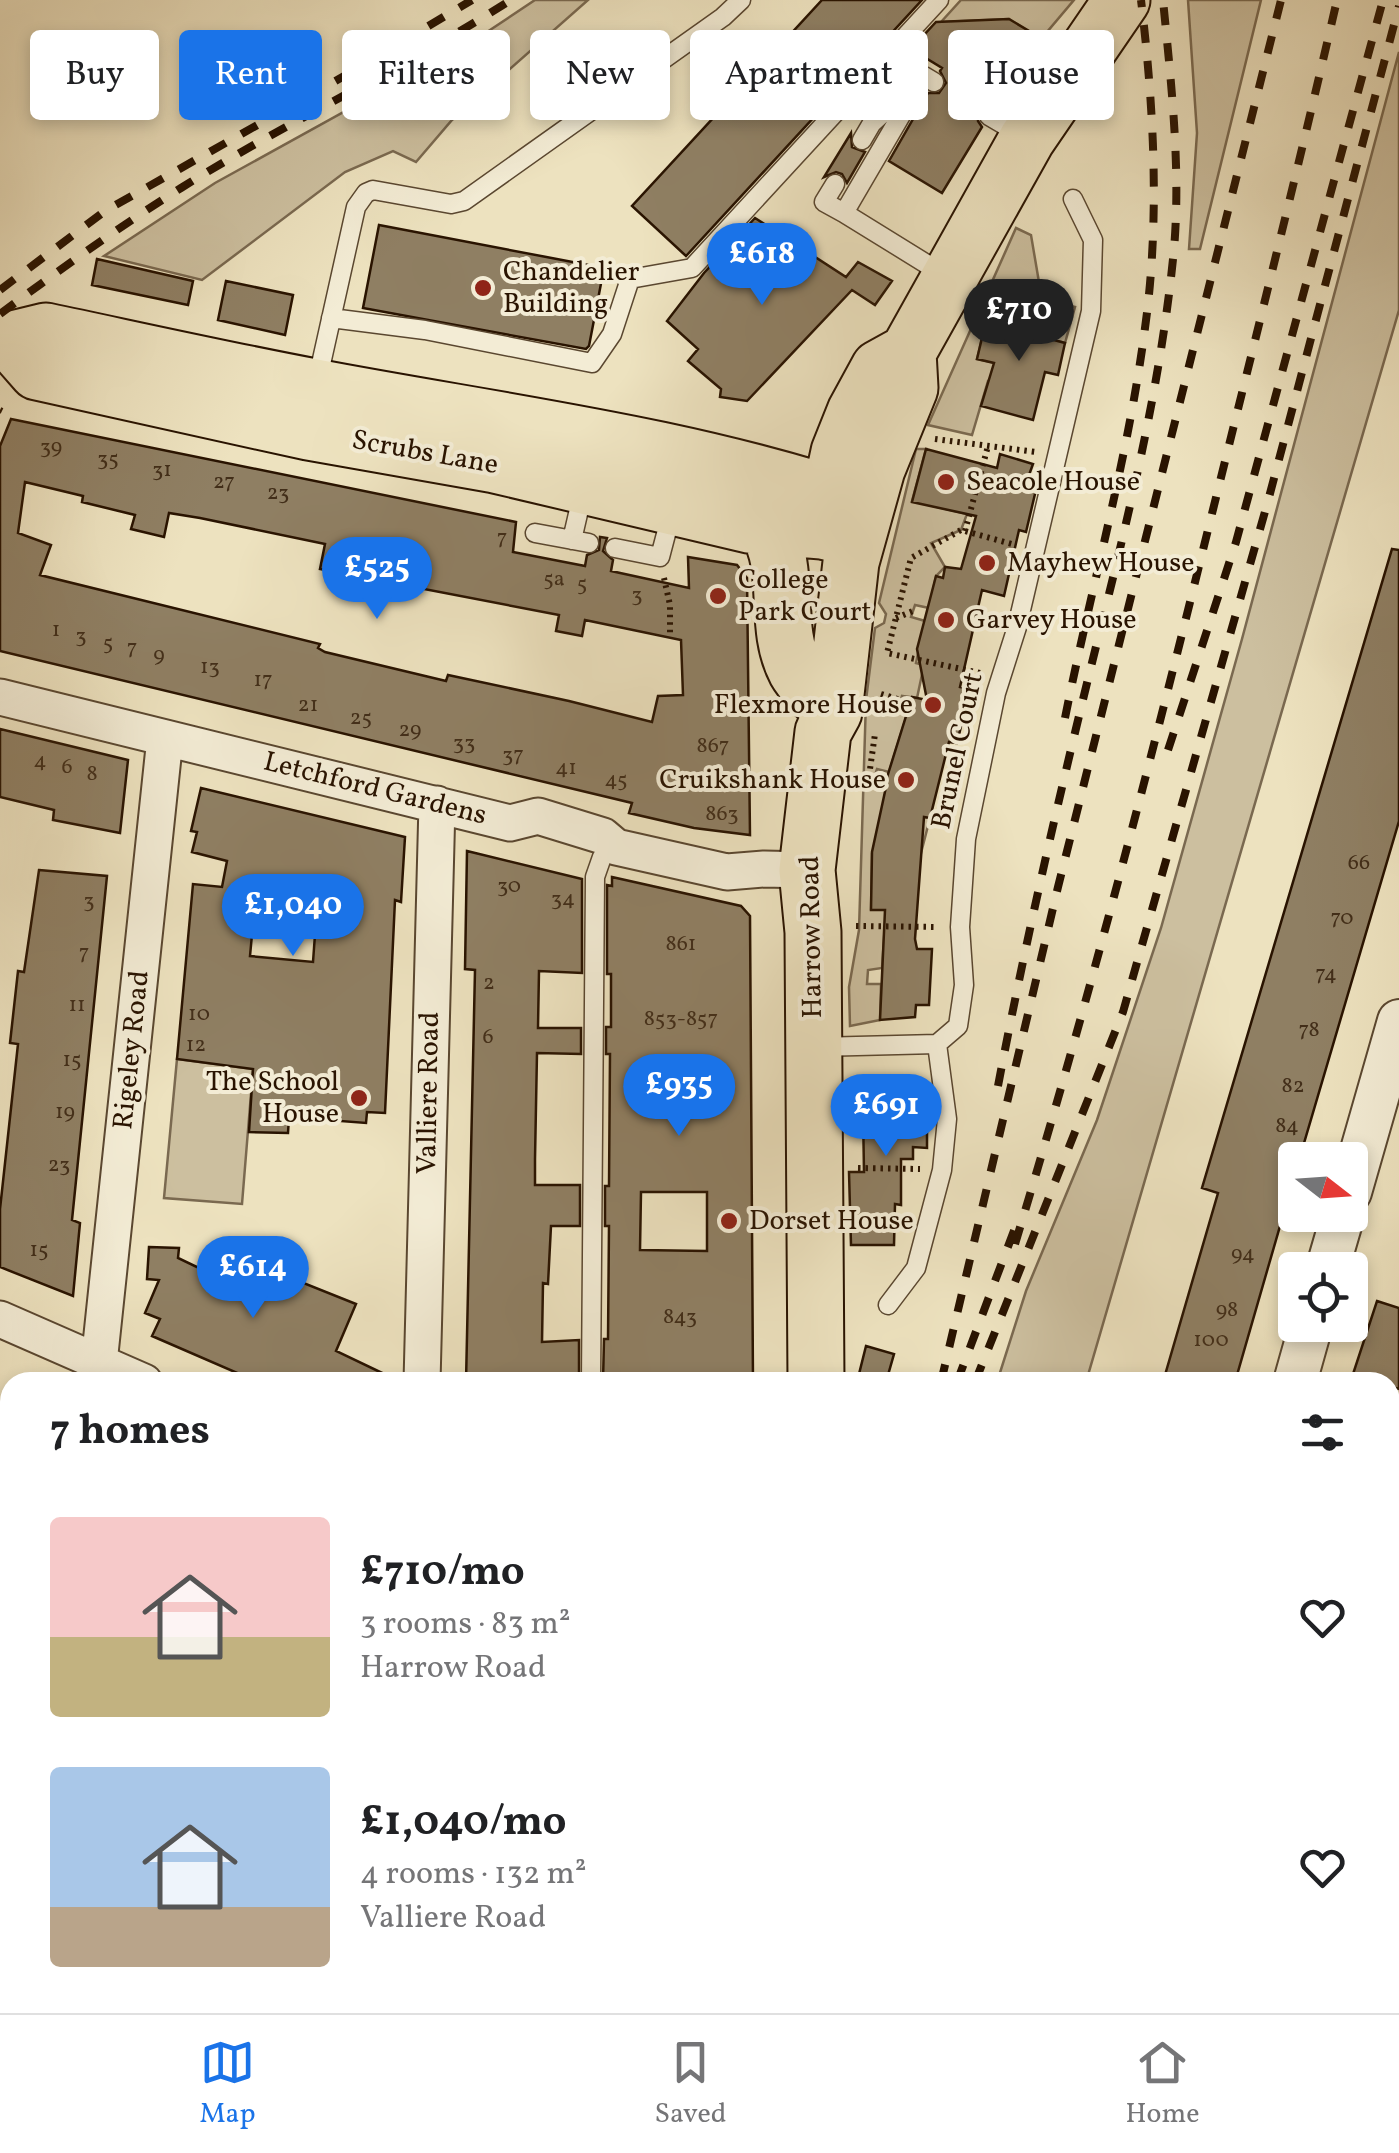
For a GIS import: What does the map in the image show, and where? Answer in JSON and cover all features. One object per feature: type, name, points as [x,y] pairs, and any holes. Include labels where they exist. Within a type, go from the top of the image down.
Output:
[{"type":"main road","name":"Harrow Road","points":[[816,1372],[812,932],[808,870],[819,714],[834,712],[843,516],[839,452],[879,368],[908,352],[948,278],[1008,127],[1122,0]]},
{"type":"main road","name":"Scrubs Lane","points":[[4,339],[37,372],[312,410],[590,461],[766,527],[843,516]]},
{"type":"main road","name":"Scrubs Lane","points":[[675,496],[773,475],[843,516]]},
{"type":"main road","points":[[766,527],[780,557],[786,644],[819,714]]},
{"type":"street","name":"Letchford Gardens","points":[[0,697],[510,822],[538,816],[603,836],[616,847],[728,872],[764,868],[808,870]]},
{"type":"street","name":"Rigeley Road","points":[[99,1363],[165,738]]},
{"type":"street","name":"Valliere Road","points":[[422,1372],[437,804]]},
{"type":"street","points":[[1364,1142],[1399,1021]]},
{"type":"street","points":[[0,1319],[120,1372]]},
{"type":"street","points":[[1298,1372],[1306,1342]]},
{"type":"lane","points":[[312,410],[356,207],[366,193],[372,190],[450,204],[464,201],[741,0]]},
{"type":"lane","points":[[331,318],[425,330],[592,364],[612,334],[630,279],[692,268],[939,0]]},
{"type":"lane","points":[[844,213],[929,79],[872,123],[862,140]]},
{"type":"lane","points":[[835,184],[824,202],[948,278]]},
{"type":"lane","name":"Brunel Court","points":[[937,1044],[958,1026],[964,984],[960,927],[966,839],[1000,678],[1018,626],[1091,311],[1093,240],[1073,199]]},
{"type":"lane","points":[[534,533],[580,542],[590,461]]},
{"type":"lane","points":[[615,548],[675,496]]},
{"type":"lane","points":[[591,1372],[594,877],[602,857],[616,847]]},
{"type":"lane","points":[[813,1047],[937,1044],[947,1119],[942,1170],[916,1268],[888,1305]]},
{"type":"path","points":[[924,437],[1057,455]]},
{"type":"path","points":[[965,532],[988,446]]},
{"type":"path","points":[[670,638],[675,496]]},
{"type":"path","points":[[1000,678],[887,653],[912,558],[962,530],[1036,550]]},
{"type":"path","points":[[881,694],[901,700]]},
{"type":"path","points":[[853,926],[960,927]]},
{"type":"path","points":[[843,1168],[942,1170]]},
{"type":"shaded area","points":[[535,0],[588,0],[554,30],[530,30],[530,51],[510,69],[510,30],[490,30]]},
{"type":"shaded area","points":[[961,0],[1074,0],[1049,30],[1027,30],[1009,19],[941,22]]},
{"type":"shaded area","points":[[1188,0],[1261,0],[1200,249],[1189,249],[1197,133]]},
{"type":"shaded area","points":[[1399,52],[1399,310],[1089,1372],[1000,1372],[1026,1291],[1097,1120],[1161,928]]},
{"type":"shaded area","points":[[342,113],[342,120],[452,120],[416,162],[393,151],[345,172],[202,280],[104,256],[215,183]]},
{"type":"shaded area","points":[[1016,228],[1031,235],[1042,300],[1075,307],[1065,343],[1054,340],[1056,326],[1001,314],[998,328],[985,326],[977,359],[1010,366],[1007,381],[988,381],[972,435],[928,425]]},
{"type":"shaded area","points":[[916,449],[926,449],[912,501],[967,514],[961,530],[931,543],[945,567],[936,576],[929,608],[915,605],[911,617],[925,621],[916,663],[924,665],[917,698],[902,696],[899,709],[908,711],[889,772],[877,769],[872,784],[930,818],[921,853],[872,854],[871,909],[901,910],[885,924],[882,968],[868,970],[867,984],[881,984],[880,1020],[850,1026],[849,987],[859,930],[866,700],[875,628],[884,623],[886,614],[879,603]]},
{"type":"shaded area","points":[[177,1059],[253,1069],[242,1204],[164,1198]]},
{"type":"building","points":[[822,0],[922,0],[894,30],[794,30]]},
{"type":"building","points":[[1009,19],[1027,30],[948,30],[948,120],[978,120],[982,127],[942,193],[889,161],[913,120],[928,120],[928,93],[939,93],[946,83],[942,68],[928,59],[928,31],[936,22]]},
{"type":"building","points":[[711,120],[811,120],[686,256],[632,206]]},
{"type":"building","points":[[851,133],[852,147],[865,152],[847,183],[836,172],[824,177]]},
{"type":"building","points":[[755,218],[846,277],[858,262],[892,281],[875,305],[852,290],[747,401],[720,397],[721,389],[688,361],[698,349],[667,321],[704,273]]},
{"type":"building","name":"Chandelier Building","points":[[379,225],[604,268],[589,346],[586,349],[363,308]]},
{"type":"building","points":[[97,259],[193,281],[188,305],[92,285]]},
{"type":"building","points":[[226,281],[293,295],[285,335],[218,320]]},
{"type":"building","points":[[1000,314],[1056,326],[1054,340],[1065,343],[1058,375],[1045,372],[1033,420],[981,406],[994,363],[977,359],[985,325],[998,328]]},
{"type":"building","points":[[11,419],[516,522],[513,552],[585,566],[587,555],[599,550],[600,537],[607,538],[603,551],[613,560],[611,571],[689,588],[688,557],[737,565],[747,578],[750,835],[694,828],[629,813],[632,803],[0,651],[0,446]],"holes":[[[25,482],[83,496],[82,502],[135,515],[131,529],[164,537],[169,513],[200,518],[325,544],[320,569],[559,615],[556,631],[582,636],[585,620],[681,640],[683,695],[658,696],[652,722],[448,675],[446,681],[325,652],[318,648],[320,644],[40,575],[51,545],[18,533]]]},
{"type":"building","points":[[926,449],[997,468],[1000,454],[1033,464],[1029,475],[1039,477],[1026,532],[1019,530],[1004,596],[982,590],[960,687],[970,689],[957,743],[949,742],[930,818],[924,817],[915,939],[917,949],[932,949],[929,1005],[916,1005],[915,1017],[880,1020],[885,910],[871,910],[872,852],[884,787],[912,697],[927,700],[917,649],[936,576],[943,578],[945,567],[961,569],[976,516],[912,502]]},
{"type":"building","points":[[1392,549],[1399,550],[1399,821],[1304,1142],[1278,1142],[1278,1232],[1238,1372],[1166,1372],[1218,1193],[1202,1188]]},
{"type":"building","points":[[0,729],[128,760],[120,833],[53,820],[54,810],[0,797]]},
{"type":"building","points":[[201,788],[405,837],[401,902],[395,900],[385,1113],[367,1112],[366,1123],[289,1117],[288,1133],[249,1132],[253,1069],[177,1059],[193,884],[222,887],[227,861],[192,852],[197,832],[191,831]],"holes":[[[257,881],[318,893],[313,962],[250,956]]]},
{"type":"building","points":[[467,851],[582,879],[582,973],[539,971],[538,1028],[581,1028],[581,1054],[537,1053],[535,1159],[535,1185],[580,1185],[580,1226],[551,1226],[548,1284],[543,1283],[542,1342],[579,1340],[579,1372],[466,1372],[475,970],[465,969]]},
{"type":"building","points":[[39,870],[107,876],[72,1220],[80,1223],[73,1296],[0,1267],[0,1209],[18,1044],[10,1043],[18,971],[24,972]]},
{"type":"building","points":[[612,877],[741,906],[750,916],[753,1372],[603,1372],[604,1339],[608,1339],[609,1226],[605,1226],[610,1054],[606,1054],[606,1027],[611,1027],[607,885],[612,886]],"holes":[[[641,1192],[707,1192],[707,1251],[640,1250]]]},
{"type":"building","points":[[878,1076],[913,1078],[913,1090],[927,1090],[927,1148],[913,1147],[913,1159],[901,1159],[901,1205],[895,1204],[894,1245],[851,1245],[849,1172],[864,1172],[863,1112],[877,1111]]},
{"type":"building","points":[[149,1247],[179,1248],[178,1258],[203,1270],[229,1271],[236,1256],[356,1304],[336,1351],[380,1372],[235,1372],[152,1336],[160,1319],[145,1313],[159,1280],[147,1279]]},
{"type":"building","points":[[1377,1301],[1399,1308],[1399,1372],[1354,1372],[1364,1342],[1368,1342]]},
{"type":"building","points":[[866,1346],[894,1354],[889,1372],[860,1372]]},
{"type":"railway","points":[[0,290],[105,211],[472,0]]},
{"type":"railway","points":[[0,314],[181,188],[511,0]]},
{"type":"railway","points":[[1065,718],[1129,426],[1150,287],[1154,164],[1141,0]]},
{"type":"railway","points":[[998,1086],[1160,358],[1174,249],[1176,187],[1163,0]]},
{"type":"railway","points":[[943,1372],[1058,887],[1281,0]]},
{"type":"railway","points":[[1015,1244],[1158,730],[1337,0]]},
{"type":"railway","points":[[1168,750],[1236,542],[1383,0]]},
{"type":"railway","points":[[979,1372],[1123,1012],[1268,501],[1399,6]]},
{"type":"railway","points":[[961,1372],[1015,1228]]},
{"type":"place","name":"Chandelier Building","points":[[483,288]]},
{"type":"place","name":"Seacole House","points":[[946,482]]},
{"type":"place","name":"Mayhew House","points":[[987,563]]},
{"type":"place","name":"College Park Court","points":[[718,596]]},
{"type":"place","name":"Garvey House","points":[[946,620]]},
{"type":"place","name":"Flexmore House","points":[[933,705]]},
{"type":"place","name":"Cruikshank House","points":[[906,780]]},
{"type":"place","name":"The School House","points":[[359,1098]]},
{"type":"place","name":"Dorset House","points":[[729,1221]]}]
